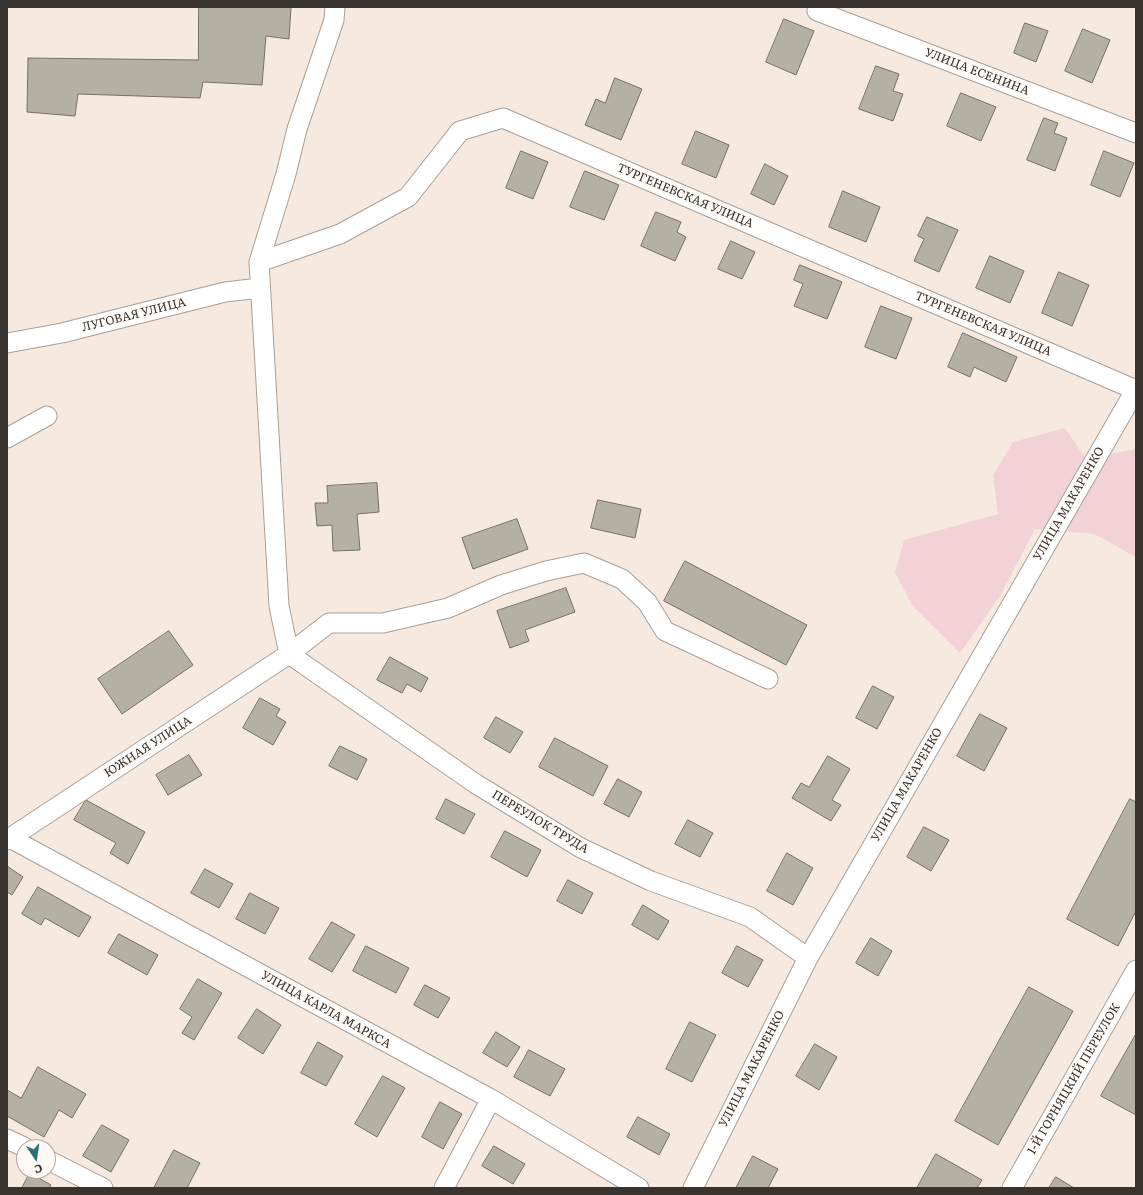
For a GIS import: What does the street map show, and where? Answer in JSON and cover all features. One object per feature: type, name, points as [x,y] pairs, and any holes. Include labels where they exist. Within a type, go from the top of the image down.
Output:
[{"type":"street","points":[[289,654],[279,606],[259,262],[286,174],[297,129],[334,20],[335,7]]},
{"type":"street","name":"УЛИЦА ЕСЕНИНА","points":[[817,11],[1136,133]]},
{"type":"street","name":"ТУРГЕНЕВСКАЯ УЛИЦА","points":[[259,262],[340,234],[408,197],[460,131],[503,118],[1136,389]]},
{"type":"street","name":"ЛУГОВАЯ УЛИЦА","points":[[7,343],[62,333],[225,292],[260,288]]},
{"type":"street","name":"УЛИЦА МАКАРЕНКО","points":[[693,1188],[808,958],[1136,389]]},
{"type":"street","points":[[7,438],[47,416]]},
{"type":"street","name":"ЮЖНАЯ УЛИЦА","points":[[9,839],[289,654],[329,623],[383,623],[448,608],[500,585],[546,571],[584,562],[622,579],[647,602],[665,631],[768,679]]},
{"type":"street","name":"ПЕРЕУЛОК ТРУДА","points":[[289,654],[476,784],[581,848],[651,881],[750,917],[808,958]]},
{"type":"street","name":"УЛИЦА КАРЛА МАРКСА","points":[[9,839],[491,1099],[639,1188]]},
{"type":"street","name":"1-Й ГОРНЯЦКИЙ ПЕРЕУЛОК","points":[[1012,1188],[1136,970]]},
{"type":"street","points":[[444,1188],[491,1099]]},
{"type":"street","points":[[7,1138],[16,1143]]},
{"type":"street","points":[[56,1164],[104,1188]]},
{"type":"shaded area","points":[[1065,428],[1084,456],[1116,453],[1136,449],[1136,557],[1094,534],[1035,529],[1000,596],[960,653],[912,605],[895,572],[904,540],[998,514],[993,475],[1013,442]]},
{"type":"building","points":[[199,7],[291,7],[289,39],[266,36],[262,85],[203,82],[200,98],[78,94],[75,116],[27,112],[28,58],[198,60]]},
{"type":"building","points":[[784,19],[814,31],[796,75],[766,62]]},
{"type":"building","points":[[1025,23],[1048,31],[1036,62],[1014,53]]},
{"type":"building","points":[[1083,29],[1110,40],[1092,83],[1065,71]]},
{"type":"building","points":[[876,66],[899,74],[893,91],[903,94],[893,121],[859,109]]},
{"type":"building","points":[[615,78],[642,89],[621,140],[585,125],[596,99],[605,103]]},
{"type":"building","points":[[961,93],[996,107],[981,141],[947,126]]},
{"type":"building","points":[[1044,118],[1058,123],[1054,133],[1067,138],[1055,171],[1027,160]]},
{"type":"building","points":[[696,131],[729,145],[716,178],[682,164]]},
{"type":"building","points":[[521,151],[548,162],[533,199],[506,188]]},
{"type":"building","points":[[1104,151],[1134,163],[1120,197],[1091,185]]},
{"type":"building","points":[[765,164],[788,176],[774,205],[751,194]]},
{"type":"building","points":[[585,171],[619,185],[604,220],[570,207]]},
{"type":"building","points":[[843,191],[880,207],[866,242],[829,227]]},
{"type":"building","points":[[656,212],[681,222],[677,232],[686,237],[675,261],[641,246]]},
{"type":"building","points":[[927,217],[958,230],[939,272],[914,261],[924,239],[918,236]]},
{"type":"building","points":[[731,241],[755,252],[742,279],[718,269]]},
{"type":"building","points":[[990,256],[1024,271],[1010,303],[976,288]]},
{"type":"building","points":[[800,265],[842,282],[827,319],[794,306],[803,284],[794,280]]},
{"type":"building","points":[[1059,272],[1089,285],[1072,326],[1042,313]]},
{"type":"building","points":[[881,306],[912,318],[896,359],[865,347]]},
{"type":"building","points":[[963,333],[1017,357],[1006,382],[974,367],[970,377],[948,367]]},
{"type":"building","points":[[377,483],[379,512],[357,514],[360,550],[333,551],[332,525],[317,526],[315,503],[328,503],[327,486]]},
{"type":"building","points":[[598,500],[641,509],[635,538],[591,528]]},
{"type":"building","points":[[517,519],[528,549],[473,569],[462,538]]},
{"type":"building","points":[[685,561],[807,625],[786,665],[664,601]]},
{"type":"building","points":[[566,588],[575,612],[525,630],[529,641],[510,648],[497,611]]},
{"type":"building","points":[[169,631],[193,665],[122,714],[98,679]]},
{"type":"building","points":[[390,657],[428,678],[421,692],[407,684],[402,693],[377,680]]},
{"type":"building","points":[[873,686],[894,697],[877,729],[856,718]]},
{"type":"building","points":[[260,698],[280,709],[276,716],[286,722],[273,745],[243,728]]},
{"type":"building","points":[[980,714],[1007,728],[984,771],[957,756]]},
{"type":"building","points":[[496,717],[523,732],[510,753],[484,738]]},
{"type":"building","points":[[555,738],[608,766],[593,796],[539,767]]},
{"type":"building","points":[[340,746],[367,759],[357,780],[329,766]]},
{"type":"building","points":[[189,755],[202,775],[168,795],[156,775]]},
{"type":"building","points":[[828,756],[850,769],[832,800],[841,805],[831,821],[792,798],[801,783],[809,787]]},
{"type":"building","points":[[618,779],[642,792],[629,817],[604,804]]},
{"type":"building","points":[[446,799],[475,814],[464,834],[436,819]]},
{"type":"building","points":[[1130,799],[1136,802],[1136,911],[1118,946],[1067,919]]},
{"type":"building","points":[[86,800],[145,832],[128,864],[110,853],[116,843],[74,820]]},
{"type":"building","points":[[688,820],[713,833],[700,857],[675,844]]},
{"type":"building","points":[[924,827],[949,840],[931,871],[907,857]]},
{"type":"building","points":[[505,831],[541,850],[527,877],[491,857]]},
{"type":"building","points":[[787,853],[813,868],[793,905],[767,891]]},
{"type":"building","points":[[7,866],[23,877],[12,895],[7,892]]},
{"type":"building","points":[[205,869],[233,884],[219,908],[191,893]]},
{"type":"building","points":[[568,880],[593,893],[582,914],[557,901]]},
{"type":"building","points":[[38,887],[91,917],[79,937],[45,918],[41,925],[22,914]]},
{"type":"building","points":[[250,893],[279,908],[265,934],[236,919]]},
{"type":"building","points":[[643,905],[669,921],[658,940],[632,925]]},
{"type":"building","points":[[332,922],[355,935],[332,972],[309,959]]},
{"type":"building","points":[[119,934],[158,955],[147,975],[108,953]]},
{"type":"building","points":[[871,938],[892,951],[878,976],[856,963]]},
{"type":"building","points":[[366,946],[409,968],[396,993],[353,971]]},
{"type":"building","points":[[737,946],[763,960],[748,987],[722,973]]},
{"type":"building","points":[[198,979],[222,993],[194,1040],[182,1033],[192,1017],[180,1009]]},
{"type":"building","points":[[425,985],[450,998],[438,1018],[414,1005]]},
{"type":"building","points":[[1029,987],[1073,1011],[998,1145],[955,1121]]},
{"type":"building","points":[[257,1009],[281,1025],[263,1054],[238,1038]]},
{"type":"building","points":[[690,1022],[716,1035],[692,1082],[666,1069]]},
{"type":"building","points":[[496,1032],[520,1047],[507,1067],[483,1053]]},
{"type":"building","points":[[1136,1034],[1136,1115],[1101,1096]]},
{"type":"building","points":[[318,1042],[343,1056],[326,1086],[301,1073]]},
{"type":"building","points":[[815,1044],[837,1057],[819,1090],[796,1076]]},
{"type":"building","points":[[529,1050],[565,1069],[550,1096],[514,1077]]},
{"type":"building","points":[[38,1067],[86,1094],[72,1118],[59,1110],[44,1137],[7,1116],[7,1090],[21,1098]]},
{"type":"building","points":[[383,1076],[405,1088],[377,1137],[355,1124]]},
{"type":"building","points":[[440,1102],[462,1114],[443,1149],[422,1137]]},
{"type":"building","points":[[638,1117],[670,1134],[659,1155],[627,1137]]},
{"type":"building","points":[[102,1125],[129,1140],[111,1172],[83,1156]]},
{"type":"building","points":[[494,1146],[525,1164],[513,1184],[482,1166]]},
{"type":"building","points":[[174,1150],[200,1163],[187,1188],[154,1188]]},
{"type":"building","points":[[936,1154],[982,1180],[977,1188],[917,1188]]},
{"type":"building","points":[[753,1156],[778,1169],[768,1188],[736,1188]]},
{"type":"building","points":[[1056,1177],[1074,1188],[1049,1188]]},
{"type":"building","points":[[27,1179],[40,1179],[51,1185],[49,1188],[22,1188]]}]
